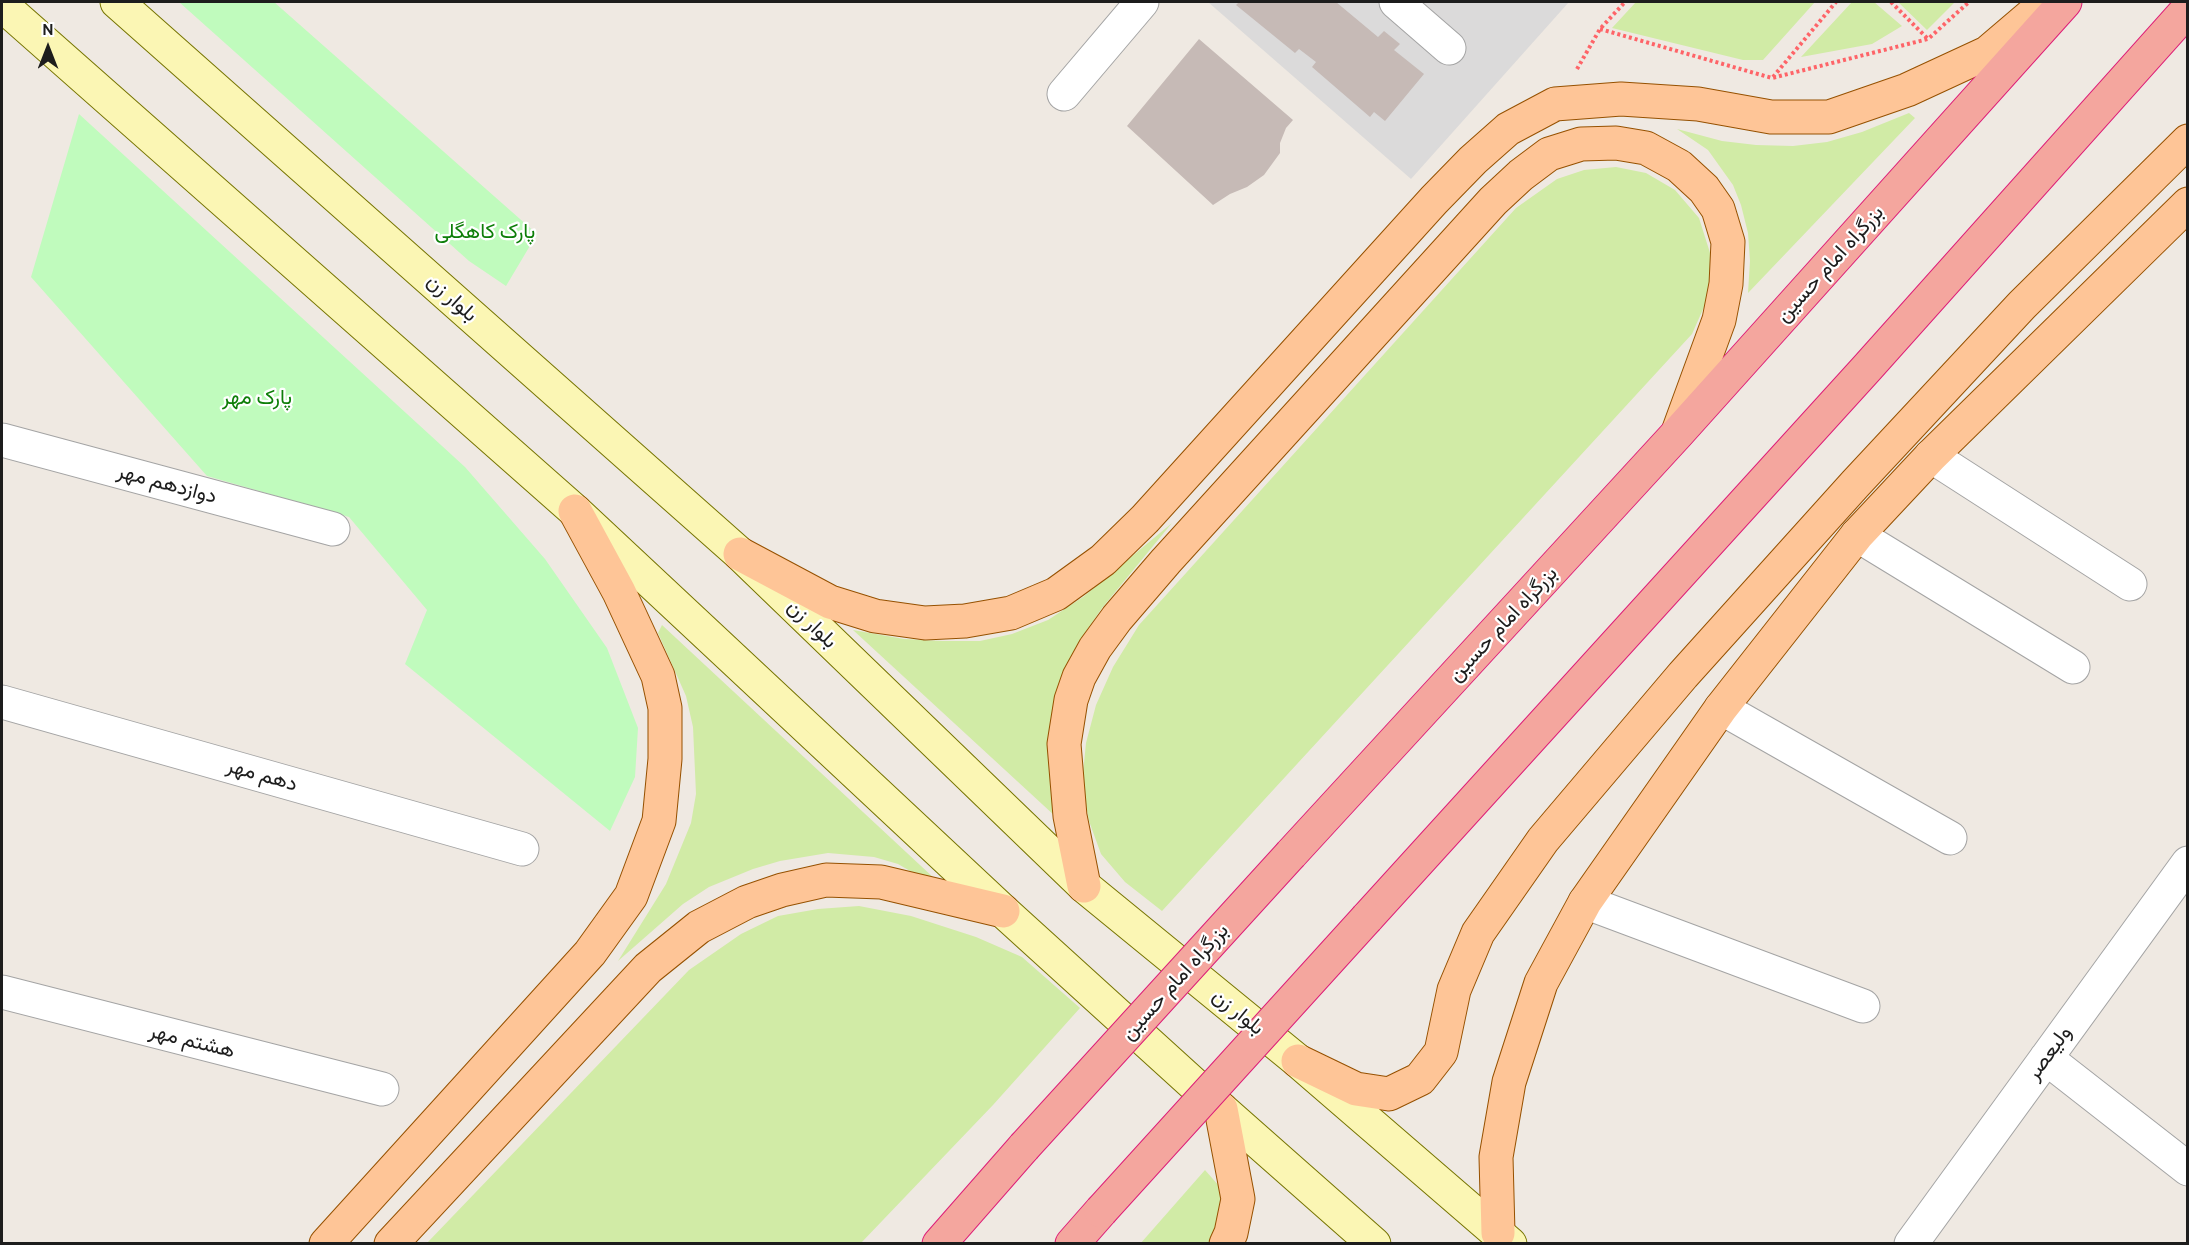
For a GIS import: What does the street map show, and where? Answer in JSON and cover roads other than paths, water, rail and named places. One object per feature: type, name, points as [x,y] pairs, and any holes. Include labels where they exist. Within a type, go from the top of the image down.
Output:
[{"type":"highway","name":"بزرگراه امام حسین","points":[[939,1244],[1024,1147],[1677,434],[2065,2]]},
{"type":"highway","points":[[1072,1244],[1867,369],[2187,9]]},
{"type":"main road","name":"بلوار زن","points":[[117,2],[740,554],[1084,886],[1298,1061],[1504,1238]]},
{"type":"main road","points":[[740,554],[830,602],[875,616],[925,623],[965,621],[1011,613],[1056,594],[1103,560],[1145,519],[1473,159],[1508,129],[1555,104],[1621,99],[1698,104],[1771,117],[1829,117],[1907,90],[1987,53],[2047,2]]},
{"type":"main road","points":[[2,5],[575,511],[1003,911],[1374,1244]]},
{"type":"main road","points":[[1298,1061],[1356,1089],[1389,1094],[1420,1079],[1441,1052],[1454,990],[1478,933],[1543,840],[1683,675],[1864,475],[2022,305],[2187,141]]},
{"type":"main road","points":[[1084,886],[1070,816],[1064,744],[1071,700],[1079,677],[1095,648],[1117,618],[1166,561],[1493,201],[1521,175],[1549,154],[1581,144],[1616,143],[1647,148],[1679,166],[1704,189],[1718,209],[1728,242],[1726,284],[1719,320],[1677,434]]},
{"type":"main road","points":[[1504,1238],[1496,1157],[1509,1082],[1541,983],[1585,902],[1721,708],[1857,535],[1932,456],[2187,204]]},
{"type":"main road","points":[[326,1244],[590,953],[631,896],[659,821],[665,759],[665,708],[658,676],[619,592],[575,511]]},
{"type":"main road","points":[[391,1244],[648,968],[699,927],[747,902],[782,890],[826,880],[881,882],[1003,911]]},
{"type":"main road","points":[[1221,1109],[1238,1199],[1231,1233],[1226,1244]]},
{"type":"street","points":[[1064,94],[1142,2]]},
{"type":"street","points":[[1396,2],[1449,48]]},
{"type":"street","name":"دوازدهم مهر","points":[[2,440],[333,529]]},
{"type":"street","points":[[1932,456],[2130,584]]},
{"type":"street","points":[[1857,535],[2073,667]]},
{"type":"street","name":"دهم مهر","points":[[2,702],[522,849]]},
{"type":"street","points":[[1721,708],[1950,838]]},
{"type":"street","name":"ولیعصر","points":[[1911,1244],[2187,863]]},
{"type":"street","points":[[1585,902],[1863,1006]]},
{"type":"street","name":"هشتم مهر","points":[[2,992],[382,1089]]},
{"type":"street","points":[[2046,1058],[2187,1169]]},
{"type":"park label","name":"پارک کاهگلی","points":[[485,232]]},
{"type":"park label","name":"پارک مهر","points":[[257,398]]}]
